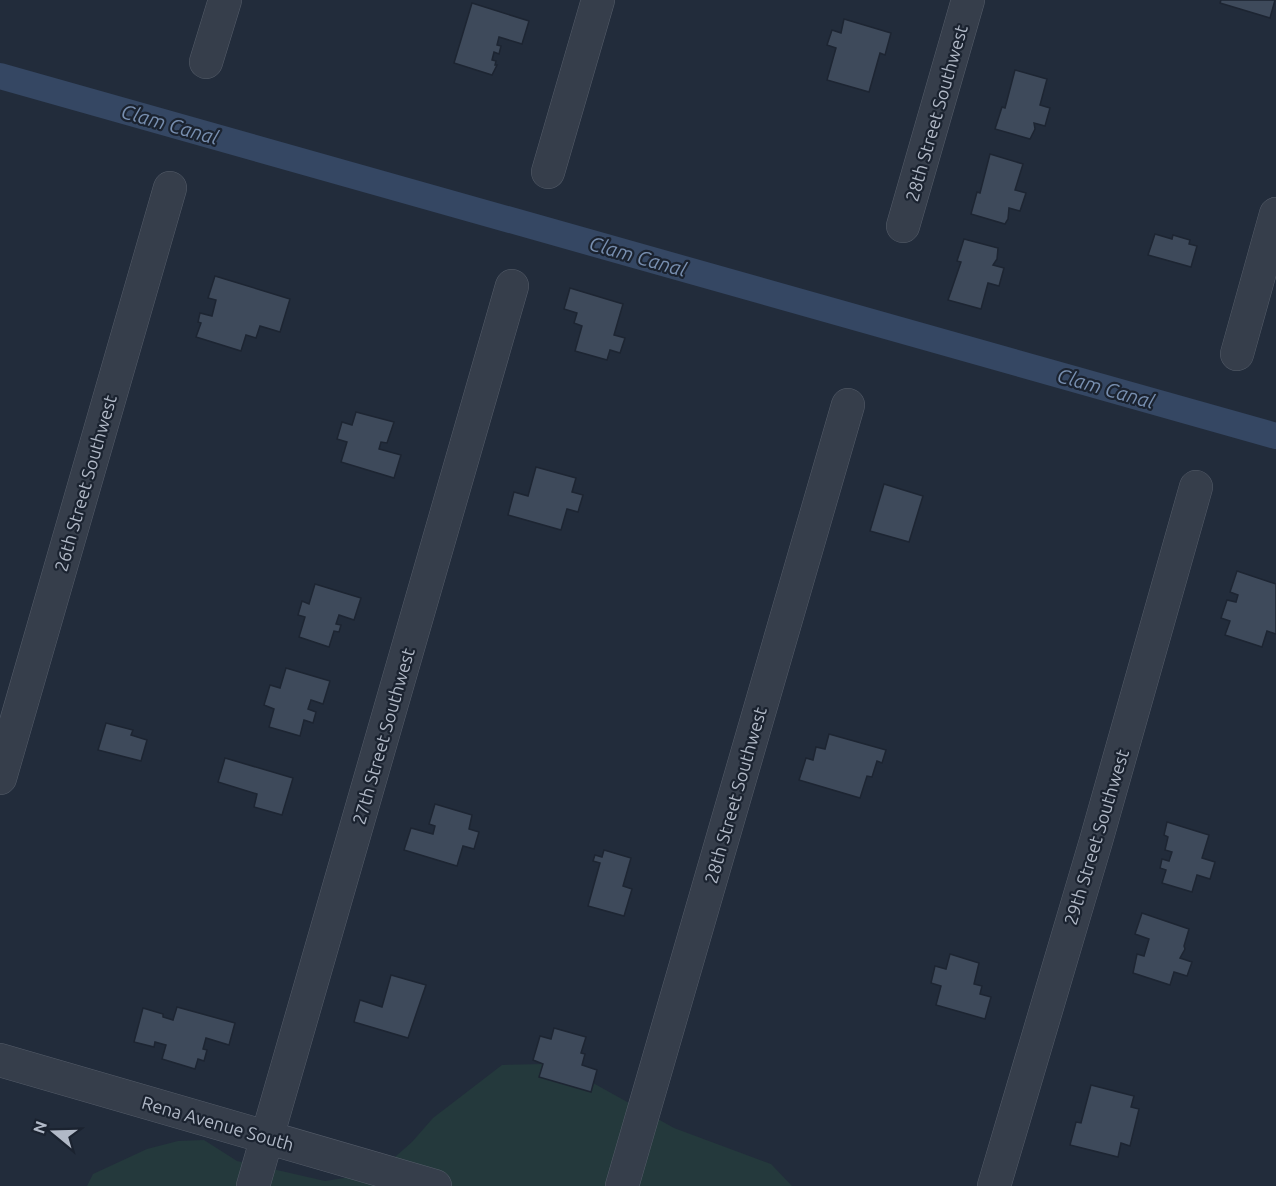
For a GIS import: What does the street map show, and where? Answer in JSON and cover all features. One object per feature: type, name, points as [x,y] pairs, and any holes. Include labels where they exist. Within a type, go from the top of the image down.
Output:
[{"type":"street","points":[[206,62],[225,0]]},
{"type":"street","points":[[548,172],[598,0]]},
{"type":"street","name":"28th Street Southwest","points":[[903,226],[968,0]]},
{"type":"street","name":"26th Street Southwest","points":[[0,778],[170,188]]},
{"type":"street","points":[[1237,354],[1276,214]]},
{"type":"street","name":"27th Street Southwest","points":[[253,1186],[512,286]]},
{"type":"street","name":"28th Street Southwest","points":[[622,1186],[848,405]]},
{"type":"street","name":"29th Street Southwest","points":[[994,1186],[1096,841],[1196,487]]},
{"type":"street","name":"Rena Avenue South","points":[[0,1060],[435,1186]]},
{"type":"green space","points":[[545,1064],[584,1078],[674,1128],[771,1164],[792,1186],[87,1186],[93,1174],[147,1149],[178,1141],[204,1140],[237,1161],[325,1181],[351,1177],[387,1164],[412,1142],[433,1118],[502,1065]]},
{"type":"building","points":[[1221,0],[1275,0],[1270,18],[1220,3]]},
{"type":"building","points":[[472,3],[529,21],[522,44],[499,37],[497,45],[501,46],[499,54],[494,52],[492,60],[496,61],[495,65],[497,65],[492,75],[454,63]]},
{"type":"building","points":[[844,19],[891,33],[885,55],[880,53],[869,92],[827,80],[836,48],[827,45],[832,30],[841,33]]},
{"type":"building","points":[[1015,70],[1047,79],[1040,105],[1050,108],[1045,126],[1034,123],[1035,129],[1030,139],[995,129],[1002,107],[1005,108]]},
{"type":"building","points":[[990,154],[1023,164],[1015,190],[1026,193],[1020,211],[1009,208],[1005,224],[971,214],[977,192],[980,193]]},
{"type":"building","points":[[1155,234],[1172,239],[1173,235],[1190,240],[1189,244],[1197,246],[1191,267],[1148,255]]},
{"type":"building","points":[[964,239],[998,248],[997,259],[993,265],[1004,268],[999,286],[988,283],[981,309],[948,300],[961,262],[957,261]]},
{"type":"building","points":[[215,276],[290,299],[280,332],[260,326],[256,338],[246,335],[241,351],[196,337],[201,323],[198,322],[200,313],[212,316],[216,300],[208,298]]},
{"type":"building","points":[[570,288],[623,304],[614,335],[625,338],[620,353],[610,350],[607,360],[575,351],[582,326],[574,323],[577,313],[564,309]]},
{"type":"building","points":[[356,412],[394,422],[387,443],[381,442],[379,449],[401,455],[394,478],[341,462],[347,442],[337,439],[342,422],[352,425]]},
{"type":"building","points":[[536,467],[576,478],[572,492],[583,495],[578,512],[567,509],[561,530],[508,515],[514,492],[528,496]]},
{"type":"building","points":[[884,484],[923,496],[909,542],[870,531]]},
{"type":"building","points":[[1237,571],[1276,584],[1276,634],[1267,631],[1262,647],[1225,635],[1230,621],[1221,618],[1227,600],[1236,602],[1238,595],[1230,592]]},
{"type":"building","points":[[315,584],[361,598],[354,620],[339,615],[336,624],[341,625],[339,632],[334,631],[329,647],[299,637],[305,617],[298,615],[302,601],[309,604]]},
{"type":"building","points":[[286,668],[330,681],[323,704],[311,700],[308,709],[316,712],[313,723],[304,720],[300,736],[269,727],[274,709],[264,705],[270,685],[280,688]]},
{"type":"building","points":[[106,723],[133,730],[131,735],[147,740],[141,761],[98,750]]},
{"type":"building","points":[[829,734],[886,750],[882,763],[877,761],[872,777],[867,776],[860,798],[799,780],[806,758],[813,760],[816,747],[825,749]]},
{"type":"building","points":[[225,758],[293,778],[282,815],[254,807],[257,794],[218,782]]},
{"type":"building","points":[[435,804],[472,815],[469,829],[479,832],[474,849],[463,846],[457,866],[404,850],[411,828],[433,834],[435,826],[429,824]]},
{"type":"building","points":[[1167,822],[1209,835],[1202,858],[1215,862],[1210,879],[1197,875],[1192,892],[1162,883],[1166,870],[1160,868],[1162,859],[1169,861],[1172,852],[1165,850],[1168,837],[1164,835]]},
{"type":"building","points":[[604,850],[631,858],[623,886],[632,889],[624,916],[588,906],[600,863],[593,861],[595,855],[602,857]]},
{"type":"building","points":[[1142,913],[1189,929],[1185,949],[1180,958],[1192,962],[1187,976],[1174,972],[1170,985],[1133,973],[1137,954],[1144,956],[1149,939],[1135,934]]},
{"type":"building","points":[[950,954],[979,963],[974,984],[982,986],[980,994],[991,997],[985,1019],[936,1005],[941,986],[931,983],[935,966],[946,969]]},
{"type":"building","points":[[391,975],[426,985],[408,1038],[354,1022],[360,1000],[382,1007]]},
{"type":"building","points":[[177,1007],[235,1023],[229,1045],[206,1038],[203,1049],[207,1050],[204,1061],[198,1059],[195,1069],[162,1059],[166,1045],[155,1042],[154,1047],[134,1042],[143,1008],[163,1014],[163,1017],[173,1020]]},
{"type":"building","points":[[554,1028],[586,1037],[581,1053],[585,1054],[582,1065],[597,1070],[591,1092],[539,1077],[543,1064],[533,1060],[540,1036],[551,1039]]},
{"type":"building","points":[[1091,1085],[1134,1096],[1131,1107],[1139,1109],[1130,1146],[1121,1143],[1118,1157],[1070,1145],[1076,1122],[1081,1123]]},
{"type":"waterway","name":"Clam Canal","points":[[0,76],[1276,436]]}]
